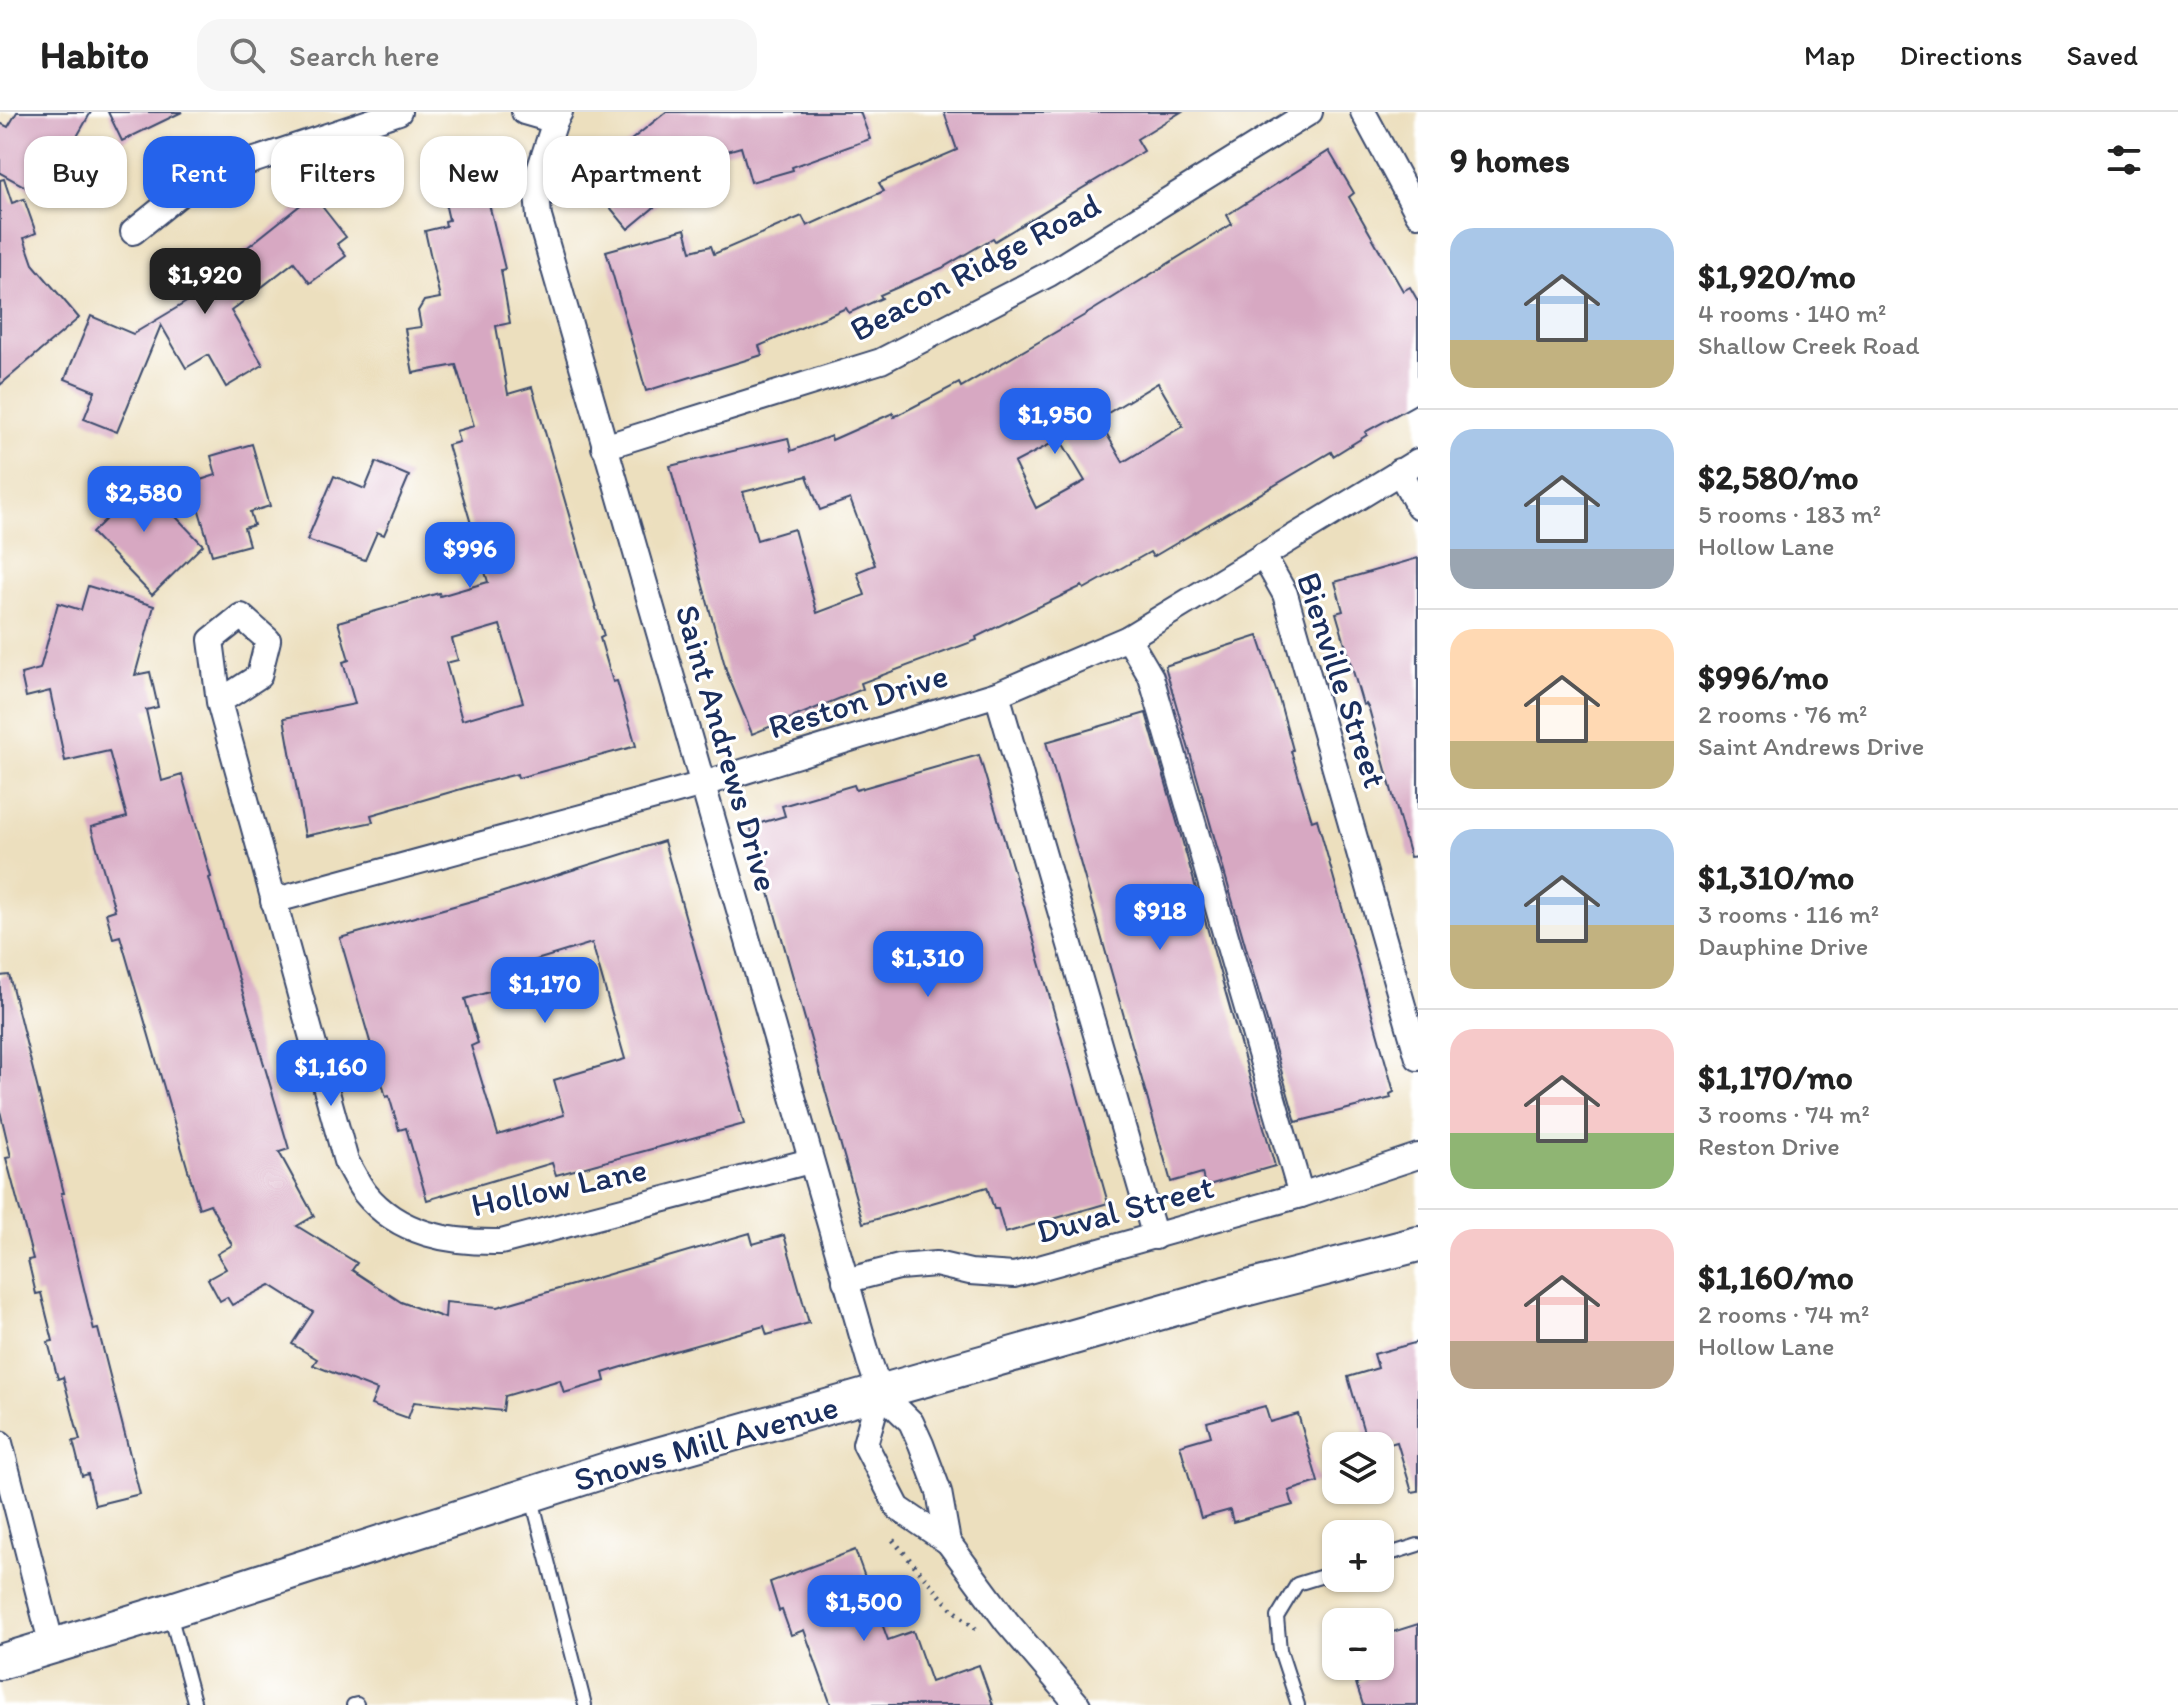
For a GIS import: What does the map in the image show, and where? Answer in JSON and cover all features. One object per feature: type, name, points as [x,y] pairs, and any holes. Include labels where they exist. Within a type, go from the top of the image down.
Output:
[{"type":"main road","name":"Snows Mill Avenue","points":[[0,1662],[619,1466],[1225,1294],[1418,1244]]},
{"type":"street","points":[[133,232],[185,190],[228,169],[399,112]]},
{"type":"street","points":[[524,112],[557,117]]},
{"type":"street","name":"Beacon Ridge Road","points":[[604,447],[881,361],[1049,274],[1310,112]]},
{"type":"street","points":[[1363,112],[1418,214]]},
{"type":"street","name":"Saint Andrews Drive","points":[[557,117],[536,180],[539,217],[810,1161],[880,1392]]},
{"type":"street","points":[[1409,466],[1418,506]]},
{"type":"street","name":"Reston Drive","points":[[273,901],[703,784],[997,694],[1128,638],[1409,466]]},
{"type":"street","name":"Bienville Street","points":[[1263,555],[1285,594],[1418,1058]]},
{"type":"street","points":[[1128,638],[1151,677],[1301,1195]]},
{"type":"street","points":[[997,694],[1155,1237]]},
{"type":"street","name":"Hollow Lane","points":[[219,702],[346,1161],[365,1193],[393,1219],[427,1235],[463,1242],[501,1242],[810,1161]]},
{"type":"street","name":"Duval Street","points":[[845,1281],[899,1267],[936,1264],[970,1272],[1014,1275],[1301,1195],[1418,1156]]},
{"type":"street","points":[[948,1542],[939,1492],[911,1422],[880,1392],[865,1444],[898,1508],[948,1542],[1007,1622],[1078,1705]]},
{"type":"street","points":[[0,1443],[52,1646]]},
{"type":"lane","points":[[531,1494],[585,1705]]},
{"type":"lane","points":[[1394,1553],[1418,1545]]},
{"type":"lane","points":[[1298,1705],[1280,1650],[1277,1617],[1297,1584],[1322,1576]]},
{"type":"lane","points":[[169,1611],[195,1705]]},
{"type":"path","points":[[892,1539],[950,1607],[979,1633]]},
{"type":"building","points":[[17,112],[91,112],[77,136],[24,136],[24,186],[0,173],[0,123],[8,127]]},
{"type":"building","points":[[108,112],[182,112],[127,139],[127,136],[120,136]]},
{"type":"building","points":[[666,112],[860,112],[870,139],[792,167],[793,170],[751,182],[741,147],[730,150],[730,136],[636,136]]},
{"type":"building","points":[[944,112],[1181,112],[1137,139],[1144,151],[995,241],[993,238],[942,268],[880,295],[882,298],[849,313],[846,308],[759,346],[762,355],[646,391],[606,251],[685,229],[691,251],[711,246],[714,254],[802,216],[807,226],[884,191],[879,183],[957,150]]},
{"type":"building","points":[[1329,151],[1354,193],[1349,197],[1403,291],[1410,287],[1418,301],[1418,403],[1365,432],[1367,435],[1333,456],[1331,452],[1153,557],[1150,552],[1084,589],[1082,586],[976,637],[977,640],[861,683],[863,689],[752,734],[727,673],[670,466],[788,438],[791,451],[831,436],[832,440],[893,413],[894,417],[959,383],[961,387],[1232,224],[1227,215]],"holes":[[[1158,383],[1183,426],[1123,462],[1098,419]],[[1060,439],[1085,481],[1036,508],[1014,463]],[[807,476],[820,510],[850,499],[875,565],[857,572],[865,595],[817,613],[794,529],[757,540],[743,492]]]},
{"type":"building","points":[[4,179],[12,203],[24,199],[24,208],[27,208],[36,233],[24,238],[33,264],[79,318],[0,385],[0,180]]},
{"type":"building","points":[[297,208],[323,208],[346,237],[337,244],[346,256],[310,283],[294,262],[231,311],[263,365],[226,387],[208,355],[186,368],[161,325],[117,432],[84,419],[95,391],[65,379],[91,316],[133,334],[225,279],[219,270]]},
{"type":"building","points":[[446,208],[490,208],[505,269],[501,270],[510,323],[496,326],[508,394],[532,387],[604,636],[600,638],[613,682],[617,681],[636,746],[518,778],[517,774],[475,785],[371,815],[373,822],[305,836],[284,718],[355,704],[343,662],[349,660],[338,622],[488,582],[448,445],[459,442],[456,431],[474,426],[456,365],[413,373],[405,329],[421,327],[418,311],[424,301],[440,298],[425,231],[446,226],[445,221],[449,220]],"holes":[[[500,625],[523,702],[462,720],[446,663],[458,660],[452,639]]]},
{"type":"building","points":[[611,208],[653,208],[628,229]]},
{"type":"building","points":[[252,444],[270,506],[250,512],[254,525],[244,528],[249,545],[212,555],[191,483],[216,475],[211,456]]},
{"type":"building","points":[[376,462],[409,476],[384,535],[377,532],[365,560],[307,540],[334,476],[365,489]]},
{"type":"building","points":[[131,470],[203,545],[152,595],[92,533],[110,515],[98,503]]},
{"type":"building","points":[[1418,558],[1418,856],[1410,857],[1369,709],[1366,704],[1363,705],[1336,613],[1343,611],[1335,582]]},
{"type":"building","points":[[88,586],[154,606],[135,675],[150,672],[158,707],[146,710],[162,781],[182,775],[289,1149],[279,1152],[314,1216],[297,1226],[357,1263],[352,1270],[401,1302],[445,1318],[446,1302],[497,1307],[750,1233],[753,1244],[784,1235],[809,1323],[767,1335],[764,1326],[671,1352],[603,1373],[605,1381],[564,1393],[560,1380],[505,1396],[503,1411],[414,1402],[408,1418],[371,1405],[377,1390],[313,1365],[317,1359],[292,1344],[313,1312],[270,1285],[232,1305],[227,1297],[220,1301],[208,1279],[226,1269],[217,1254],[232,1245],[210,1204],[199,1208],[120,936],[113,938],[106,913],[115,910],[91,827],[127,817],[109,751],[65,761],[50,691],[26,697],[21,674],[40,669],[58,603],[81,610]]},
{"type":"building","points":[[1258,636],[1279,699],[1312,821],[1317,819],[1394,1092],[1390,1094],[1391,1098],[1296,1122],[1165,666]]},
{"type":"building","points":[[1146,713],[1275,1166],[1205,1186],[1202,1173],[1171,1182],[1046,742]]},
{"type":"building","points":[[979,755],[1108,1203],[1005,1233],[987,1187],[863,1223],[750,826],[785,816],[782,806],[854,785],[856,790]]},
{"type":"building","points":[[664,841],[744,1124],[556,1175],[552,1163],[427,1200],[406,1128],[399,1130],[389,1096],[386,1097],[340,938],[500,893]],"holes":[[[592,943],[625,1059],[554,1080],[564,1115],[498,1135],[471,1046],[478,1043],[465,999],[537,978],[533,961]]]},
{"type":"building","points":[[9,975],[64,1193],[61,1193],[94,1330],[98,1329],[140,1494],[95,1505],[88,1474],[82,1476],[73,1441],[80,1440],[63,1377],[58,1379],[48,1342],[53,1341],[41,1293],[36,1294],[28,1260],[33,1259],[6,1158],[11,1157],[0,1111],[0,976]]},
{"type":"building","points":[[1418,1342],[1418,1491],[1412,1492],[1397,1442],[1394,1443],[1394,1432],[1364,1432],[1348,1377],[1378,1368],[1374,1354]]},
{"type":"building","points":[[1265,1406],[1270,1422],[1298,1414],[1318,1482],[1289,1491],[1293,1505],[1233,1522],[1230,1510],[1201,1518],[1180,1445],[1211,1436],[1207,1422]]},
{"type":"building","points":[[855,1550],[888,1640],[913,1631],[931,1682],[979,1665],[993,1705],[831,1705],[804,1630],[791,1635],[770,1582]]},
{"type":"building","points":[[1418,1624],[1418,1705],[1363,1705],[1356,1683],[1394,1680],[1394,1632]]}]
